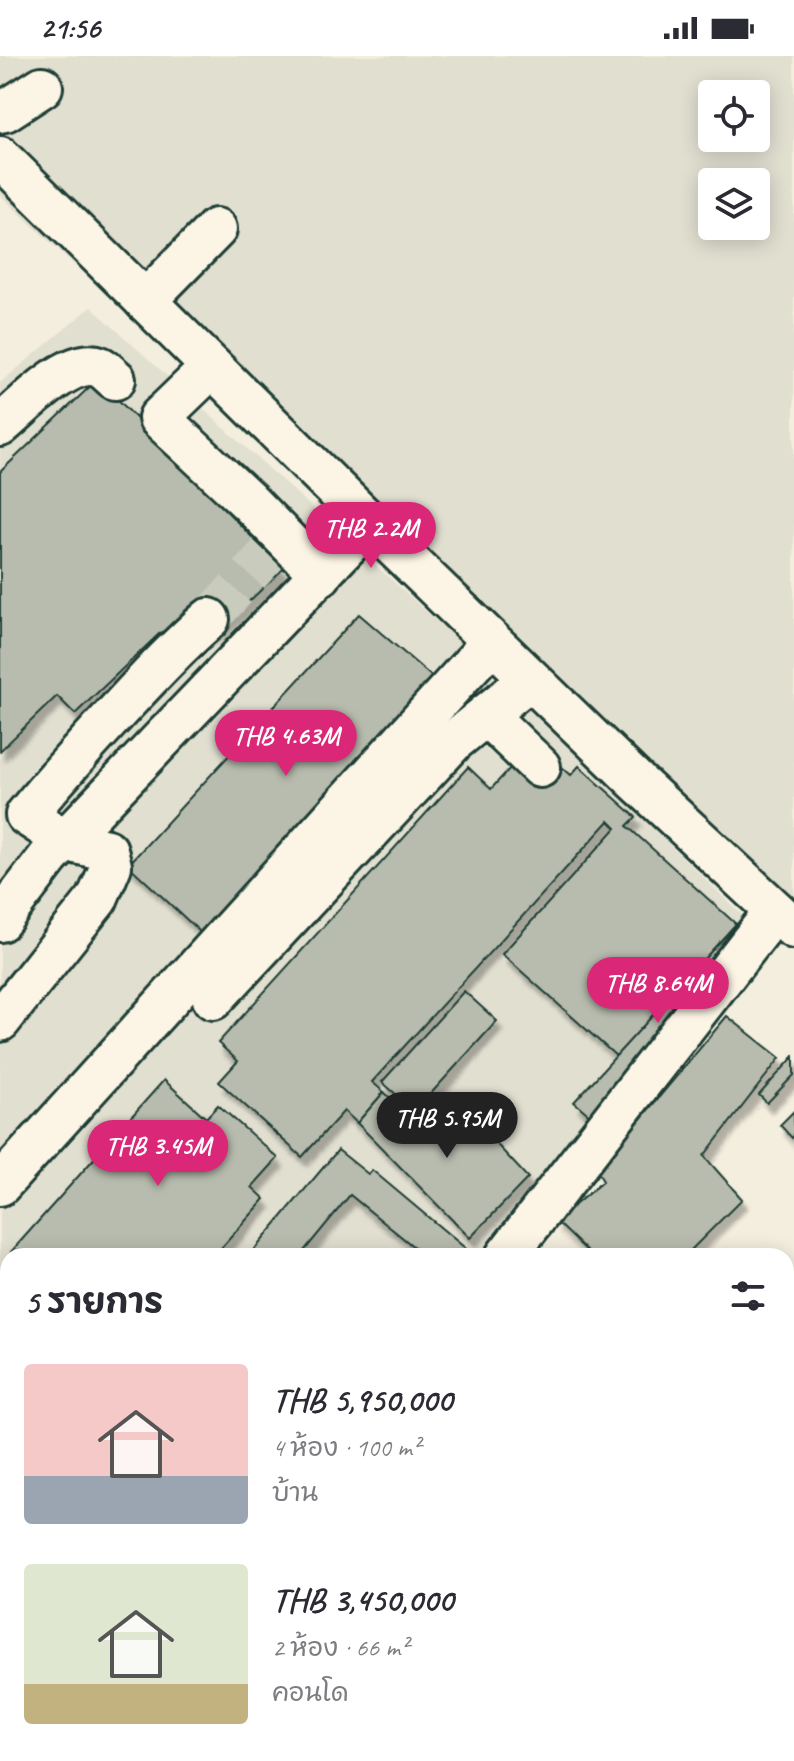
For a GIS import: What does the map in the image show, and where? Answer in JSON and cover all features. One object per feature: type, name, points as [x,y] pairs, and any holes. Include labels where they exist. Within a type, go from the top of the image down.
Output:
[{"type":"street","points":[[0,112],[42,87]]},
{"type":"street","points":[[0,157],[369,523],[785,920],[513,1248]]},
{"type":"street","points":[[145,301],[216,229]]},
{"type":"street","points":[[0,426],[60,375],[81,366],[100,367],[248,501],[274,546],[321,575]]},
{"type":"street","points":[[136,398],[212,367]]},
{"type":"street","points":[[0,921],[49,857],[369,523]]},
{"type":"street","points":[[0,1021],[97,899],[111,866],[107,850],[66,841],[26,815],[53,781],[197,629],[225,673]]},
{"type":"street","points":[[0,1185],[492,642]]},
{"type":"street","points":[[213,999],[454,741],[530,679]]},
{"type":"street","points":[[486,715],[540,767]]},
{"type":"shaded area","points":[[0,56],[794,56],[794,936],[0,195]]},
{"type":"shaded area","points":[[91,307],[482,662],[744,917],[482,1248],[0,1248],[0,383]]},
{"type":"building","points":[[98,379],[283,569],[219,630],[172,648],[159,634],[75,714],[57,696],[0,751],[0,472]]},
{"type":"building","points":[[359,614],[446,689],[213,944],[128,865]]},
{"type":"building","points":[[522,755],[553,759],[571,775],[579,766],[636,817],[627,826],[736,924],[616,1056],[502,954],[616,828],[609,821],[372,1082],[384,1092],[357,1123],[344,1111],[302,1157],[219,1082],[238,1061],[218,1043],[468,767],[491,789]]},
{"type":"building","points":[[736,924],[748,935],[592,1117],[574,1102]]},
{"type":"building","points":[[464,991],[497,1021],[415,1111],[382,1082]]},
{"type":"building","points":[[727,1016],[780,1058],[704,1156],[742,1199],[693,1248],[584,1248],[556,1221],[603,1181],[597,1171]]},
{"type":"building","points":[[794,1056],[794,1075],[767,1103],[759,1095]]},
{"type":"building","points":[[164,1080],[206,1118],[218,1105],[278,1158],[252,1187],[265,1199],[221,1248],[15,1248]]},
{"type":"building","points":[[384,1092],[421,1129],[453,1097],[528,1178],[470,1238],[357,1123]]},
{"type":"building","points":[[794,1111],[794,1136],[792,1138],[780,1125]]},
{"type":"building","points":[[338,1150],[368,1174],[372,1170],[465,1248],[415,1248],[350,1195],[307,1248],[256,1248]]},
{"type":"tunnel","points":[[209,619],[268,554]]}]
